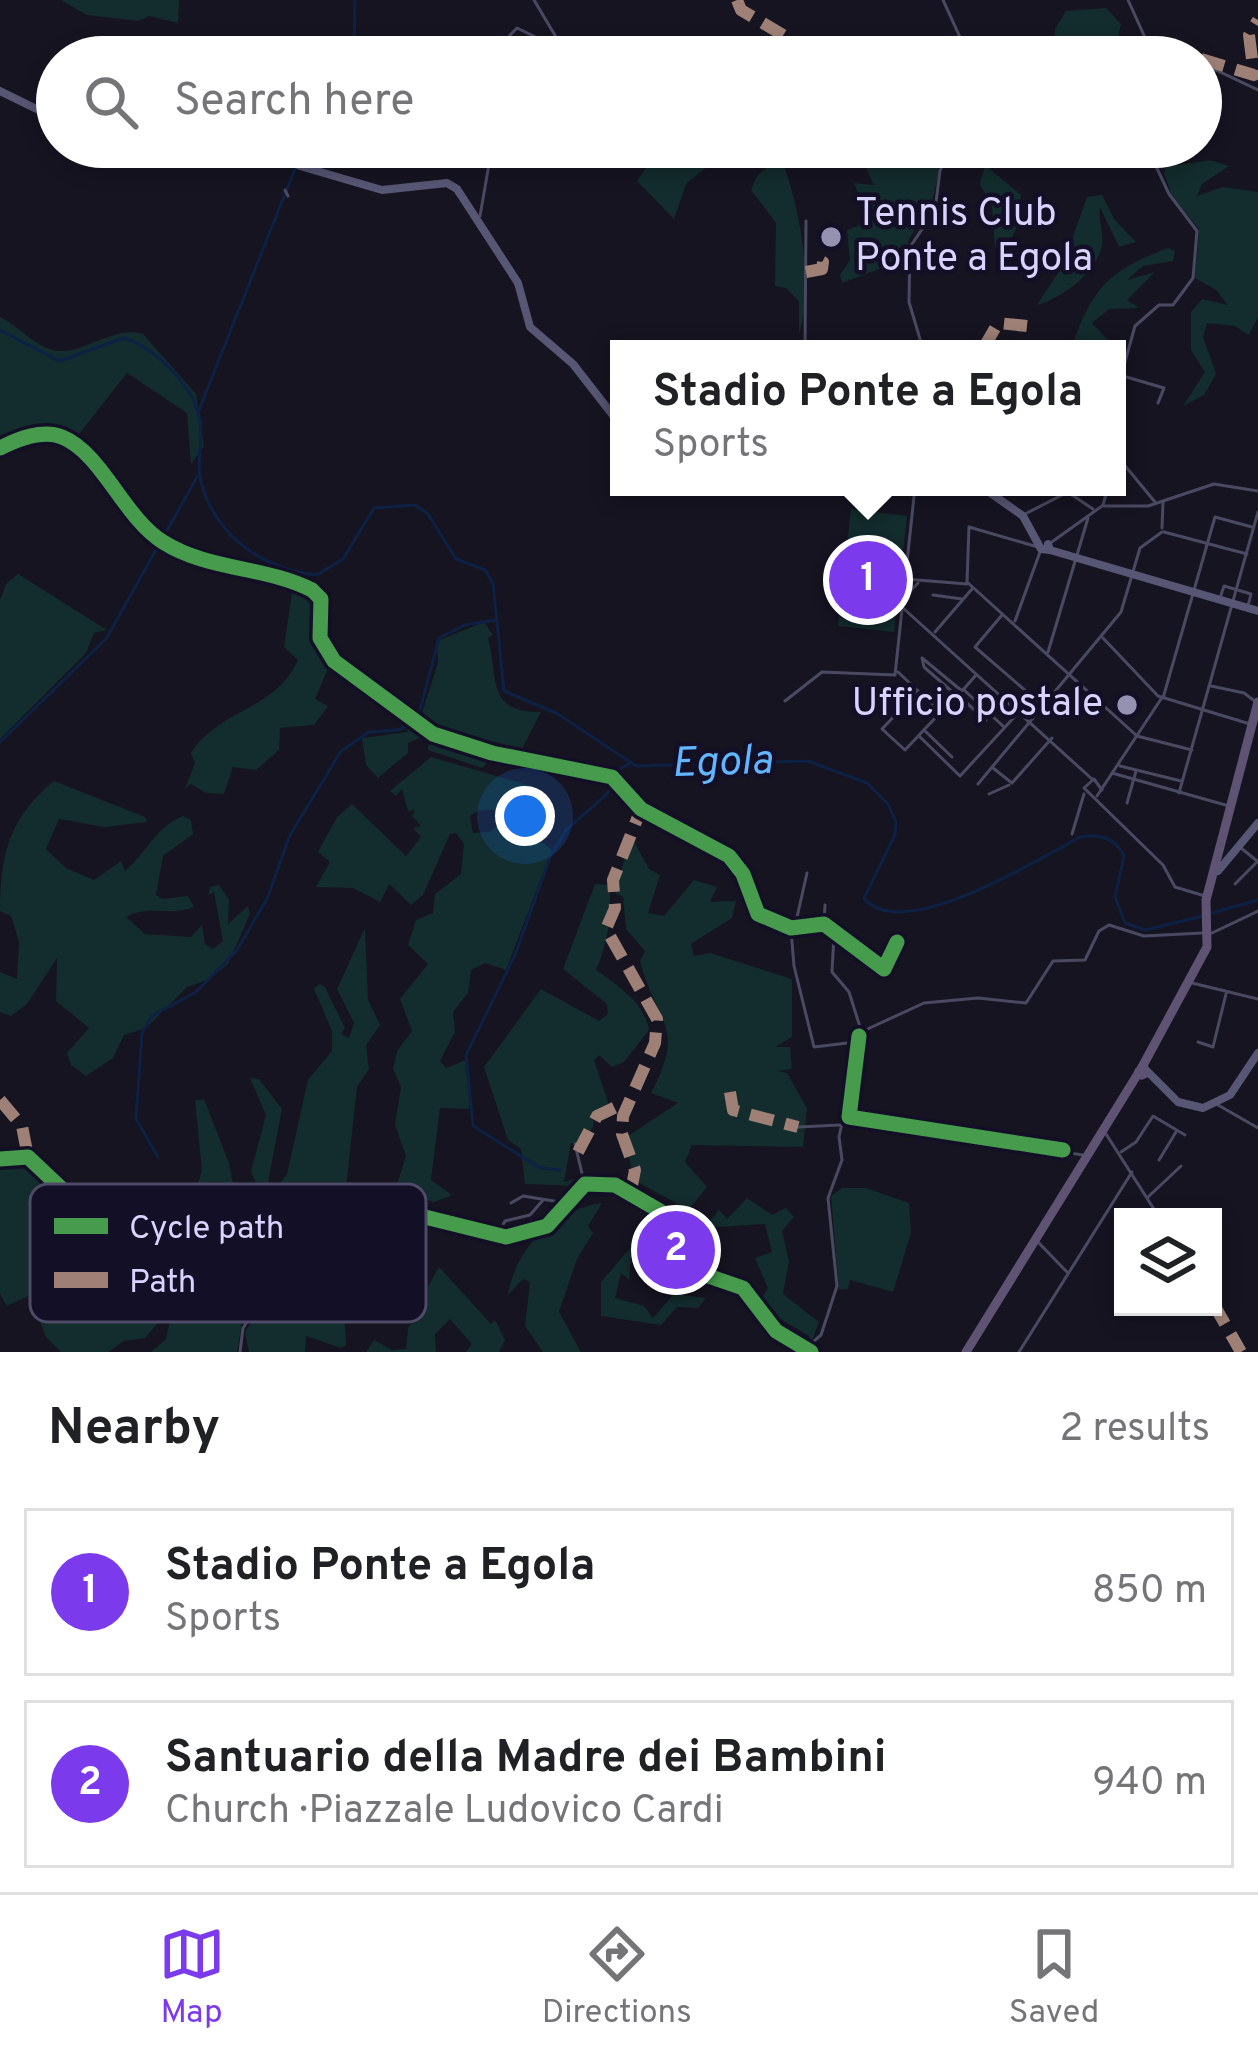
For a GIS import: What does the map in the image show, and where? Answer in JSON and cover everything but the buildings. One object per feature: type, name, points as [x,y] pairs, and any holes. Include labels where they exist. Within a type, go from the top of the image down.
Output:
[{"type":"main road","points":[[966,1352],[1084,1155],[1142,1072],[1190,983],[1208,930],[1206,902],[1231,848],[1231,806],[1258,705]]},
{"type":"street","points":[[534,0],[555,36]]},
{"type":"street","points":[[943,0],[959,36]]},
{"type":"street","points":[[1128,0],[1144,36]]},
{"type":"street","points":[[1222,73],[1258,91]]},
{"type":"street","points":[[0,91],[36,109]]},
{"type":"street","points":[[308,168],[382,190],[447,183],[479,221],[518,283],[530,327],[573,364],[610,411]]},
{"type":"street","points":[[479,221],[488,168]]},
{"type":"street","points":[[920,340],[909,302],[910,248],[935,210],[941,168]]},
{"type":"street","points":[[1126,358],[1135,326],[1159,304],[1176,302],[1192,278],[1197,237],[1153,168]]},
{"type":"street","points":[[805,340],[806,221]]},
{"type":"street","points":[[1126,377],[1164,388],[1158,404]]},
{"type":"street","points":[[0,448],[46,434],[69,440],[139,526],[159,540],[208,562],[312,590],[321,599],[320,638],[334,661],[416,723],[477,748],[615,779],[641,809],[729,856],[743,874],[758,914],[793,928],[824,924],[884,969],[897,942]]},
{"type":"street","points":[[1126,471],[1149,501],[1214,484],[1258,491]]},
{"type":"street","points":[[784,701],[822,672],[892,679],[897,671],[914,496]]},
{"type":"street","points":[[995,496],[1023,515],[1044,546]]},
{"type":"street","points":[[1023,515],[1060,496]]},
{"type":"street","points":[[1071,496],[1095,511]]},
{"type":"street","points":[[1102,506],[1105,496]]},
{"type":"street","points":[[1014,623],[1044,546],[1102,506],[1148,506],[1172,496]]},
{"type":"street","points":[[1162,532],[1163,500]]},
{"type":"street","points":[[1179,793],[1258,513]]},
{"type":"street","points":[[1048,652],[1089,516]]},
{"type":"street","points":[[1084,804],[1102,790],[1162,698],[1215,517],[1254,527]]},
{"type":"street","points":[[933,635],[971,586],[969,527],[1258,611]]},
{"type":"street","points":[[1162,532],[1258,562]]},
{"type":"street","points":[[978,784],[1121,612],[1140,548],[1162,532]]},
{"type":"street","points":[[905,579],[971,586],[1137,736],[1192,750]]},
{"type":"street","points":[[903,599],[923,581]]},
{"type":"street","points":[[1220,599],[1224,586],[1251,594],[1247,608]]},
{"type":"street","points":[[933,595],[964,599]]},
{"type":"street","points":[[902,607],[1052,738],[1102,790]]},
{"type":"street","points":[[1003,614],[976,647],[1043,706]]},
{"type":"street","points":[[1101,637],[1162,698],[1252,724]]},
{"type":"street","points":[[986,720],[961,694],[922,658],[920,664],[961,694],[980,705],[1006,728]]},
{"type":"street","points":[[897,671],[944,716],[977,674]]},
{"type":"street","points":[[1210,687],[1238,691],[1258,705]]},
{"type":"street","points":[[917,691],[881,729],[905,750],[937,712]]},
{"type":"street","points":[[976,711],[980,705]]},
{"type":"street","points":[[919,736],[960,776],[1020,711]]},
{"type":"street","points":[[924,730],[952,757]]},
{"type":"street","points":[[989,794],[1012,783],[1052,738]]},
{"type":"street","points":[[936,752],[941,747]]},
{"type":"street","points":[[1072,834],[1084,804],[1078,765]]},
{"type":"street","points":[[1118,765],[1183,782]]},
{"type":"street","points":[[992,767],[1012,783]]},
{"type":"street","points":[[1127,803],[1137,770]]},
{"type":"street","points":[[1112,773],[1231,806]]},
{"type":"street","points":[[1084,789],[1095,780],[1106,782]]},
{"type":"street","points":[[1084,789],[1163,865],[1175,887],[1206,902]]},
{"type":"street","points":[[1235,884],[1257,862],[1231,848],[1258,823]]},
{"type":"street","points":[[807,873],[793,928],[812,1043],[822,1050],[856,1042]]},
{"type":"street","points":[[824,924],[825,905]]},
{"type":"street","points":[[798,1127],[841,1124],[846,1119],[861,1032],[924,1003],[988,998],[1026,1003],[1053,961],[1085,960],[1109,925],[1144,936],[1208,930],[1258,910]]},
{"type":"street","points":[[835,932],[832,972],[855,1008],[861,1032]]},
{"type":"street","points":[[1190,983],[1258,998]]},
{"type":"street","points":[[1198,1042],[1214,1047],[1226,994]]},
{"type":"street","points":[[1218,1105],[1258,1054]]},
{"type":"street","points":[[1142,1072],[1185,1105],[1218,1105],[1258,1128]]},
{"type":"street","points":[[1120,1153],[1136,1142],[1154,1116],[1185,1136]]},
{"type":"street","points":[[846,1119],[1084,1155]]},
{"type":"street","points":[[648,1256],[662,1267],[686,1268],[743,1288],[776,1331],[809,1350],[821,1335],[837,1286],[829,1198],[842,1160],[841,1124]]},
{"type":"street","points":[[1102,1127],[1154,1208]]},
{"type":"street","points":[[1159,1160],[1177,1130]]},
{"type":"street","points":[[575,1144],[585,1184]]},
{"type":"street","points":[[0,1159],[28,1157],[57,1184]]},
{"type":"street","points":[[1147,1198],[1181,1166]]},
{"type":"street","points":[[1019,1352],[1132,1172]]},
{"type":"street","points":[[426,1214],[498,1236],[538,1231],[585,1184],[610,1184],[640,1196],[660,1211],[660,1230],[638,1270],[646,1281],[662,1267]]},
{"type":"street","points":[[511,1203],[523,1196],[526,1187]]},
{"type":"street","points":[[523,1196],[568,1204]]},
{"type":"street","points":[[498,1236],[505,1221],[530,1215],[543,1200]]},
{"type":"street","points":[[660,1230],[712,1250],[711,1278]]},
{"type":"street","points":[[1034,1238],[1069,1273]]},
{"type":"street","points":[[240,1352],[247,1322]]},
{"type":"green space","points":[[61,0],[179,0],[178,23],[149,16],[138,21],[87,15]]},
{"type":"green space","points":[[1106,8],[1121,24],[1118,36],[1055,36],[1066,11]]},
{"type":"green space","points":[[1222,164],[1229,166],[1202,184],[1197,196],[1223,187],[1258,192],[1258,317],[1249,335],[1235,326],[1207,323],[1203,337],[1216,374],[1204,395],[1183,406],[1205,372],[1191,350],[1191,312],[1202,299],[1228,305],[1216,290],[1195,278],[1199,229],[1172,196],[1166,168],[1222,168]]},
{"type":"green space","points":[[646,168],[705,168],[686,184],[674,219],[637,181]]},
{"type":"green space","points":[[767,168],[784,168],[792,190],[805,266],[799,334],[799,301],[786,288],[775,286],[776,223],[751,190]]},
{"type":"green space","points":[[866,168],[940,168],[932,202],[909,239],[905,259],[842,283],[840,275],[850,260],[847,230],[858,226],[866,213],[854,183],[874,185]]},
{"type":"green space","points":[[984,168],[989,168],[1021,195],[1016,229],[1005,252],[995,247],[992,207],[980,184]]},
{"type":"green space","points":[[1102,195],[1114,219],[1136,242],[1119,247],[1100,207],[1102,246],[1093,266],[1067,291],[1037,305],[1063,265],[1087,197]]},
{"type":"green space","points":[[1168,248],[1175,251],[1173,261],[1143,266],[1127,280],[1155,272],[1127,300],[1139,308],[1109,309],[1092,323],[1108,340],[1074,340],[1097,294],[1132,264]]},
{"type":"green space","points":[[0,317],[43,346],[60,351],[119,334],[143,334],[196,394],[204,446],[191,464],[187,413],[127,373],[75,439],[50,431],[0,444]]},
{"type":"green space","points":[[851,509],[907,516],[894,632],[838,626]]},
{"type":"green space","points":[[18,574],[107,630],[94,633],[86,653],[0,739],[0,600],[6,584]]},
{"type":"green space","points":[[293,586],[312,598],[316,607],[330,664],[315,699],[328,706],[314,725],[280,728],[279,750],[256,770],[233,767],[224,794],[206,793],[191,784],[185,788],[195,763],[191,753],[203,738],[276,690],[298,660],[284,647]]},
{"type":"green space","points":[[484,622],[493,635],[488,638],[503,699],[511,706],[541,712],[519,755],[486,753],[489,761],[482,768],[428,750],[429,734],[408,743],[408,753],[378,778],[366,765],[362,738],[408,732],[406,723],[420,719],[438,663],[437,641]]},
{"type":"green space","points":[[431,757],[531,786],[541,795],[538,806],[478,811],[470,816],[473,833],[490,832],[500,823],[506,827],[520,817],[526,830],[552,850],[506,970],[485,963],[471,970],[468,993],[453,1012],[455,1032],[440,1061],[446,1068],[466,1060],[470,1105],[468,1109],[440,1108],[431,1180],[452,1195],[434,1202],[426,1200],[426,1184],[397,1184],[406,1156],[395,1125],[401,1087],[393,1069],[397,1051],[412,1031],[400,999],[428,964],[408,945],[416,920],[433,913],[435,894],[461,874],[464,844],[456,833],[450,834],[423,895],[411,905],[389,884],[380,902],[353,888],[316,887],[330,862],[318,852],[337,817],[352,804],[406,856],[421,837],[413,828],[421,826],[412,816],[415,810],[408,811],[402,789],[396,796],[390,791]]},
{"type":"green space","points":[[54,781],[145,817],[147,822],[104,827],[59,819],[46,849],[66,868],[94,880],[121,861],[125,871],[166,827],[183,816],[191,820],[193,834],[163,856],[156,895],[163,899],[188,896],[194,907],[142,911],[126,917],[145,934],[191,937],[202,925],[205,944],[213,949],[223,941],[214,892],[208,895],[210,887],[219,885],[229,900],[228,924],[248,906],[250,914],[228,964],[208,980],[187,987],[146,1028],[124,1035],[113,1058],[86,1076],[71,1065],[67,1053],[89,1028],[56,1001],[57,958],[27,1004],[11,1016],[0,1012],[0,972],[17,979],[19,942],[11,916],[0,911],[5,856],[17,824]]},
{"type":"green space","points":[[631,836],[649,869],[660,875],[648,913],[664,916],[694,880],[717,887],[710,902],[736,901],[732,918],[691,944],[694,956],[710,953],[792,979],[792,1037],[775,1047],[790,1047],[792,1069],[778,1071],[787,1073],[807,1108],[803,1147],[692,1145],[685,1162],[707,1187],[679,1221],[671,1218],[676,1203],[634,1180],[625,1138],[678,1103],[651,1093],[662,1070],[668,1038],[640,961],[645,951],[626,929],[623,897],[615,893]]},
{"type":"green space","points":[[595,884],[609,885],[610,906],[596,970],[636,1003],[649,1030],[624,1062],[612,1067],[599,1055],[594,1060],[610,1108],[594,1113],[593,1127],[581,1144],[571,1143],[564,1182],[580,1177],[581,1186],[525,1184],[521,1149],[508,1140],[484,1067],[541,989],[599,1021],[608,1014],[607,1004],[563,969]]},
{"type":"green space","points":[[365,928],[368,1000],[380,1025],[366,1045],[369,1069],[357,1087],[346,1184],[279,1184],[287,1174],[308,1080],[332,1051],[332,1031],[314,989],[319,984],[325,987],[345,1028],[341,1034],[349,1038],[354,1023],[337,989]]},
{"type":"green space","points":[[250,1078],[259,1079],[282,1109],[268,1182],[256,1184],[251,1171],[266,1115]]},
{"type":"green space","points":[[204,1099],[233,1184],[198,1184],[202,1170],[195,1100]]},
{"type":"green space","points":[[20,1161],[46,1184],[30,1184],[30,1295],[7,1306],[0,1294],[0,1164]]},
{"type":"green space","points":[[842,1188],[866,1188],[909,1203],[911,1233],[893,1292],[850,1280],[848,1289],[839,1290],[831,1196]]},
{"type":"green space","points":[[747,1198],[772,1215],[786,1208],[794,1217],[782,1231],[789,1261],[783,1294],[819,1322],[811,1343],[809,1336],[769,1312],[762,1298],[768,1288],[755,1258],[772,1252],[765,1224],[704,1228],[719,1210],[727,1219]]},
{"type":"green space","points":[[602,1203],[588,1226],[593,1233],[577,1259],[559,1312],[581,1352],[543,1352],[525,1326],[530,1282],[523,1279],[508,1295],[512,1277],[540,1233],[569,1213]]},
{"type":"green space","points":[[632,1246],[629,1280],[621,1273],[615,1298],[644,1306],[653,1318],[674,1294],[706,1298],[698,1308],[677,1307],[661,1325],[601,1316],[601,1282]]},
{"type":"green space","points":[[439,1267],[491,1324],[495,1320],[505,1340],[499,1352],[466,1352],[472,1344],[450,1319],[435,1334],[436,1352],[366,1352],[374,1340],[392,1350],[406,1349],[408,1328],[413,1322],[426,1322],[426,1290]]},
{"type":"green space","points":[[40,1322],[159,1322],[145,1338],[124,1341],[108,1352],[61,1352],[46,1337]]},
{"type":"green space","points":[[170,1322],[242,1322],[237,1352],[151,1352],[166,1339]]},
{"type":"green space","points":[[252,1322],[344,1322],[346,1345],[341,1348],[306,1336],[305,1352],[249,1352],[245,1332]]},
{"type":"waterway","points":[[354,36],[355,0]]},
{"type":"waterway","points":[[199,410],[295,169]]},
{"type":"waterway","name":"Egola","points":[[0,330],[59,361],[124,338],[159,358],[195,404],[201,424],[201,482],[208,502],[244,547],[278,566],[317,575],[343,559],[374,508],[415,505],[428,514],[456,559],[485,570],[493,583],[504,691],[558,714],[636,766],[808,761],[867,783],[888,804],[896,822],[895,835],[864,898],[882,910],[938,905],[1003,878],[1080,837],[1094,836],[1111,841],[1124,856],[1115,897],[1125,923],[1145,930],[1203,916]]},
{"type":"waterway","points":[[0,742],[106,639],[197,477]]},
{"type":"waterway","points":[[158,1157],[136,1119],[142,1033],[152,1016],[196,992],[237,950],[268,897],[289,837],[341,751],[369,732],[398,730],[417,721],[439,638],[465,625],[495,620]]},
{"type":"waterway","points":[[560,1170],[540,1168],[473,1126],[466,1055],[515,955],[551,855],[566,830],[607,794],[620,769],[630,763]]},
{"type":"waterway","name":"Egola","points":[[1212,913],[1258,900]]},
{"type":"marked path","points":[[737,0],[741,10],[785,36]]},
{"type":"marked path","points":[[1222,65],[1254,75],[1249,35],[1258,20]]},
{"type":"marked path","points":[[806,272],[822,269],[823,262],[813,257]]},
{"type":"marked path","points":[[988,340],[998,323],[1027,326]]},
{"type":"marked path","points":[[631,1191],[635,1170],[622,1134],[623,1116],[655,1043],[657,1019],[606,929],[615,908],[613,880],[641,809]]},
{"type":"marked path","points":[[730,1092],[733,1110],[798,1127]]},
{"type":"marked path","points":[[0,1100],[22,1126],[28,1157]]},
{"type":"marked path","points":[[578,1152],[597,1116],[616,1107],[623,1116]]},
{"type":"marked path","points":[[1220,1316],[1241,1352]]},
{"type":"cycle path","points":[[0,448],[38,435],[62,437],[89,457],[136,518],[163,542],[199,558],[312,590],[321,599],[320,638],[334,661],[433,734],[492,753],[612,777],[641,809],[729,856],[743,874],[758,914],[791,928],[824,924],[884,969],[897,942]]},
{"type":"cycle path","points":[[859,1036],[849,1117],[1063,1150]]},
{"type":"cycle path","points":[[0,1159],[28,1157],[57,1184]]},
{"type":"cycle path","points":[[426,1217],[506,1237],[547,1226],[585,1184],[615,1185],[660,1211],[660,1230],[648,1256],[654,1264],[676,1265],[743,1288],[776,1331],[811,1352]]},
{"type":"place","name":"Tennis Club Ponte a Egola","points":[[831,237]]},
{"type":"place","name":"Stadio Ponte a Egola","points":[[868,580]]},
{"type":"place","name":"Ufficio postale","points":[[1127,705]]},
{"type":"place","name":"Santuario della Madre dei Bambini","points":[[676,1250]]}]
